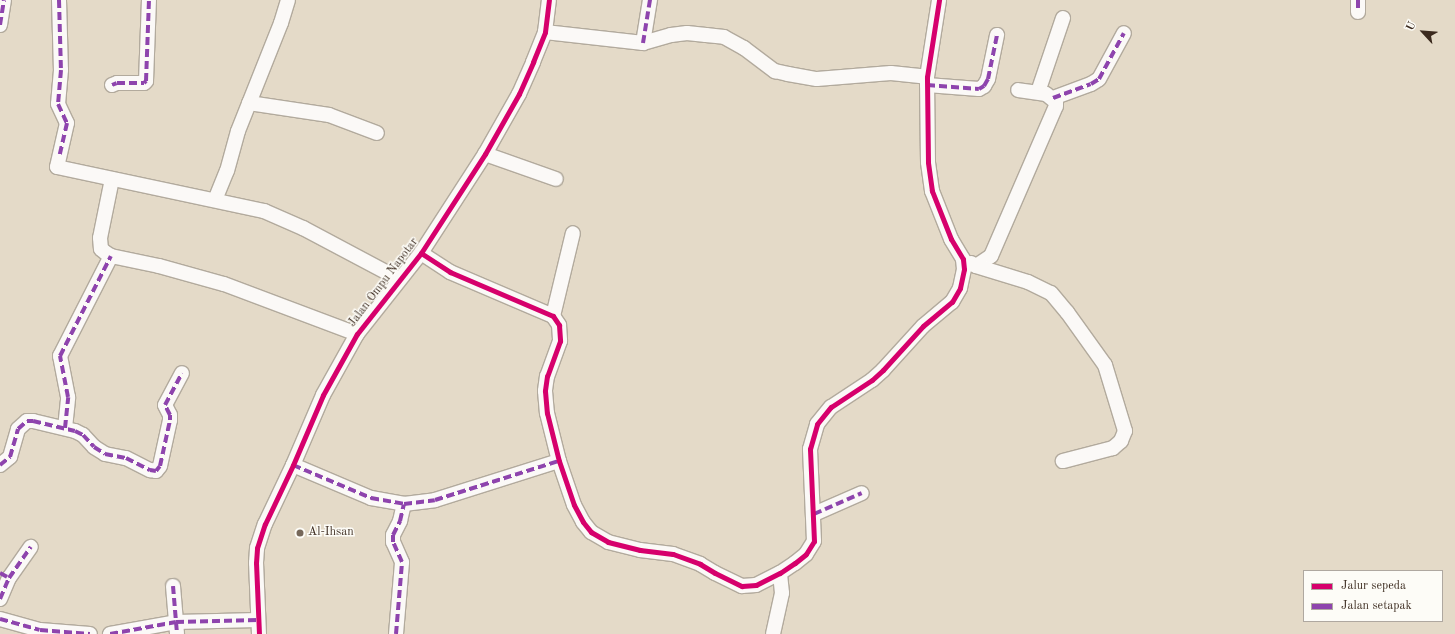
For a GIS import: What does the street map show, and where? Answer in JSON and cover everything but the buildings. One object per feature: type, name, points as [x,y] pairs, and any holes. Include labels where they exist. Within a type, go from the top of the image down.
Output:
[{"type":"street","points":[[0,25],[4,0]]},
{"type":"street","points":[[59,0],[61,70],[58,104],[67,123],[57,166],[58,168],[264,211],[303,228],[399,279]]},
{"type":"street","points":[[112,84],[144,83],[146,81],[149,0]]},
{"type":"street","points":[[215,200],[228,170],[238,131],[281,23],[288,0]]},
{"type":"street","name":"Jalan Ompu Napotar","points":[[258,627],[257,548],[265,524],[293,465],[323,395],[357,334],[420,253],[485,154],[519,94],[545,32],[549,0]]},
{"type":"street","points":[[643,43],[650,0]]},
{"type":"street","points":[[939,0],[927,81],[928,162],[932,191],[951,239],[969,263],[1028,282],[1051,293],[1067,312],[1104,365],[1124,431],[1122,441],[1113,448],[1064,460]]},
{"type":"street","points":[[1038,92],[1063,18]]},
{"type":"street","points":[[545,32],[643,43],[670,35],[687,33],[706,35],[724,38],[744,48],[775,71],[788,74],[817,78],[845,78],[891,73],[927,81],[979,89],[984,86],[988,79],[997,35]]},
{"type":"street","points":[[1053,98],[1091,84],[1099,79],[1124,33]]},
{"type":"street","points":[[420,253],[450,272],[553,316],[559,325],[560,341],[547,376],[545,391],[547,413],[559,461],[574,505],[583,522],[591,532],[608,542],[640,550],[673,554],[700,564],[742,586],[756,585],[796,564],[806,554],[814,541],[810,449],[816,424],[831,407],[872,380],[923,326],[952,302],[960,288],[964,269],[969,263],[986,261],[995,248],[1030,163],[1054,114],[1056,102],[1053,98],[1038,92],[1018,90]]},
{"type":"street","points":[[249,103],[329,115],[377,133]]},
{"type":"street","points":[[485,154],[556,179]]},
{"type":"street","points":[[112,179],[100,238],[101,249],[112,256],[159,266],[224,284],[357,334]]},
{"type":"street","points":[[553,316],[573,233]]},
{"type":"street","points":[[65,428],[68,397],[60,356],[112,256]]},
{"type":"street","points":[[0,466],[10,457],[18,429],[27,421],[65,428],[83,435],[94,447],[105,454],[126,458],[150,470],[156,471],[160,466],[170,420],[165,404],[182,373]]},
{"type":"street","points":[[293,465],[371,498],[404,504],[435,500],[559,461]]},
{"type":"street","points":[[814,514],[862,493]]},
{"type":"street","points":[[396,634],[402,566],[393,535],[400,521],[404,504]]},
{"type":"street","points":[[0,599],[4,575],[31,547]]},
{"type":"street","points":[[773,634],[782,593],[780,573]]},
{"type":"street","points":[[173,586],[177,628]]},
{"type":"street","points":[[0,619],[40,630],[90,634]]},
{"type":"street","points":[[110,634],[177,628],[258,627]]},
{"type":"marked path","points":[[0,25],[4,0]]},
{"type":"marked path","points":[[59,0],[61,70],[58,104],[67,123],[60,154]]},
{"type":"marked path","points":[[112,85],[117,83],[144,83],[146,81],[149,0]]},
{"type":"marked path","points":[[643,43],[650,0]]},
{"type":"marked path","points":[[1358,0],[1358,12]]},
{"type":"marked path","points":[[1053,98],[1091,84],[1099,79],[1124,33]]},
{"type":"marked path","points":[[927,85],[979,89],[984,86],[988,79],[997,35]]},
{"type":"marked path","points":[[65,428],[68,397],[60,356],[111,256]]},
{"type":"marked path","points":[[0,465],[10,457],[18,429],[27,421],[33,421],[75,431],[83,435],[94,447],[105,454],[126,458],[150,470],[156,471],[160,466],[170,420],[170,415],[165,405],[182,373]]},
{"type":"marked path","points":[[293,465],[371,498],[404,504],[435,500],[559,461]]},
{"type":"marked path","points":[[814,514],[862,493]]},
{"type":"marked path","points":[[396,634],[402,562],[393,542],[393,535],[400,521],[404,504]]},
{"type":"marked path","points":[[0,599],[9,578],[31,547]]},
{"type":"marked path","points":[[0,573],[9,578]]},
{"type":"marked path","points":[[173,586],[177,634]]},
{"type":"marked path","points":[[0,619],[40,630],[90,634]]},
{"type":"marked path","points":[[110,634],[176,622],[258,620]]},
{"type":"cycle path","points":[[259,634],[256,563],[257,548],[265,524],[293,465],[323,395],[357,334],[421,253],[485,154],[519,94],[533,62],[545,32],[549,0]]},
{"type":"cycle path","points":[[421,253],[450,272],[553,316],[559,325],[560,341],[547,376],[545,391],[547,413],[559,461],[574,505],[583,522],[591,532],[608,542],[640,550],[673,554],[700,564],[742,586],[756,585],[780,573],[795,563],[806,554],[814,541],[810,449],[817,424],[831,407],[872,380],[883,370],[923,326],[952,302],[960,288],[964,269],[963,259],[951,239],[932,191],[928,162],[927,77],[939,0]]},
{"type":"place","name":"Al-Ihsan","points":[[300,533]]}]
